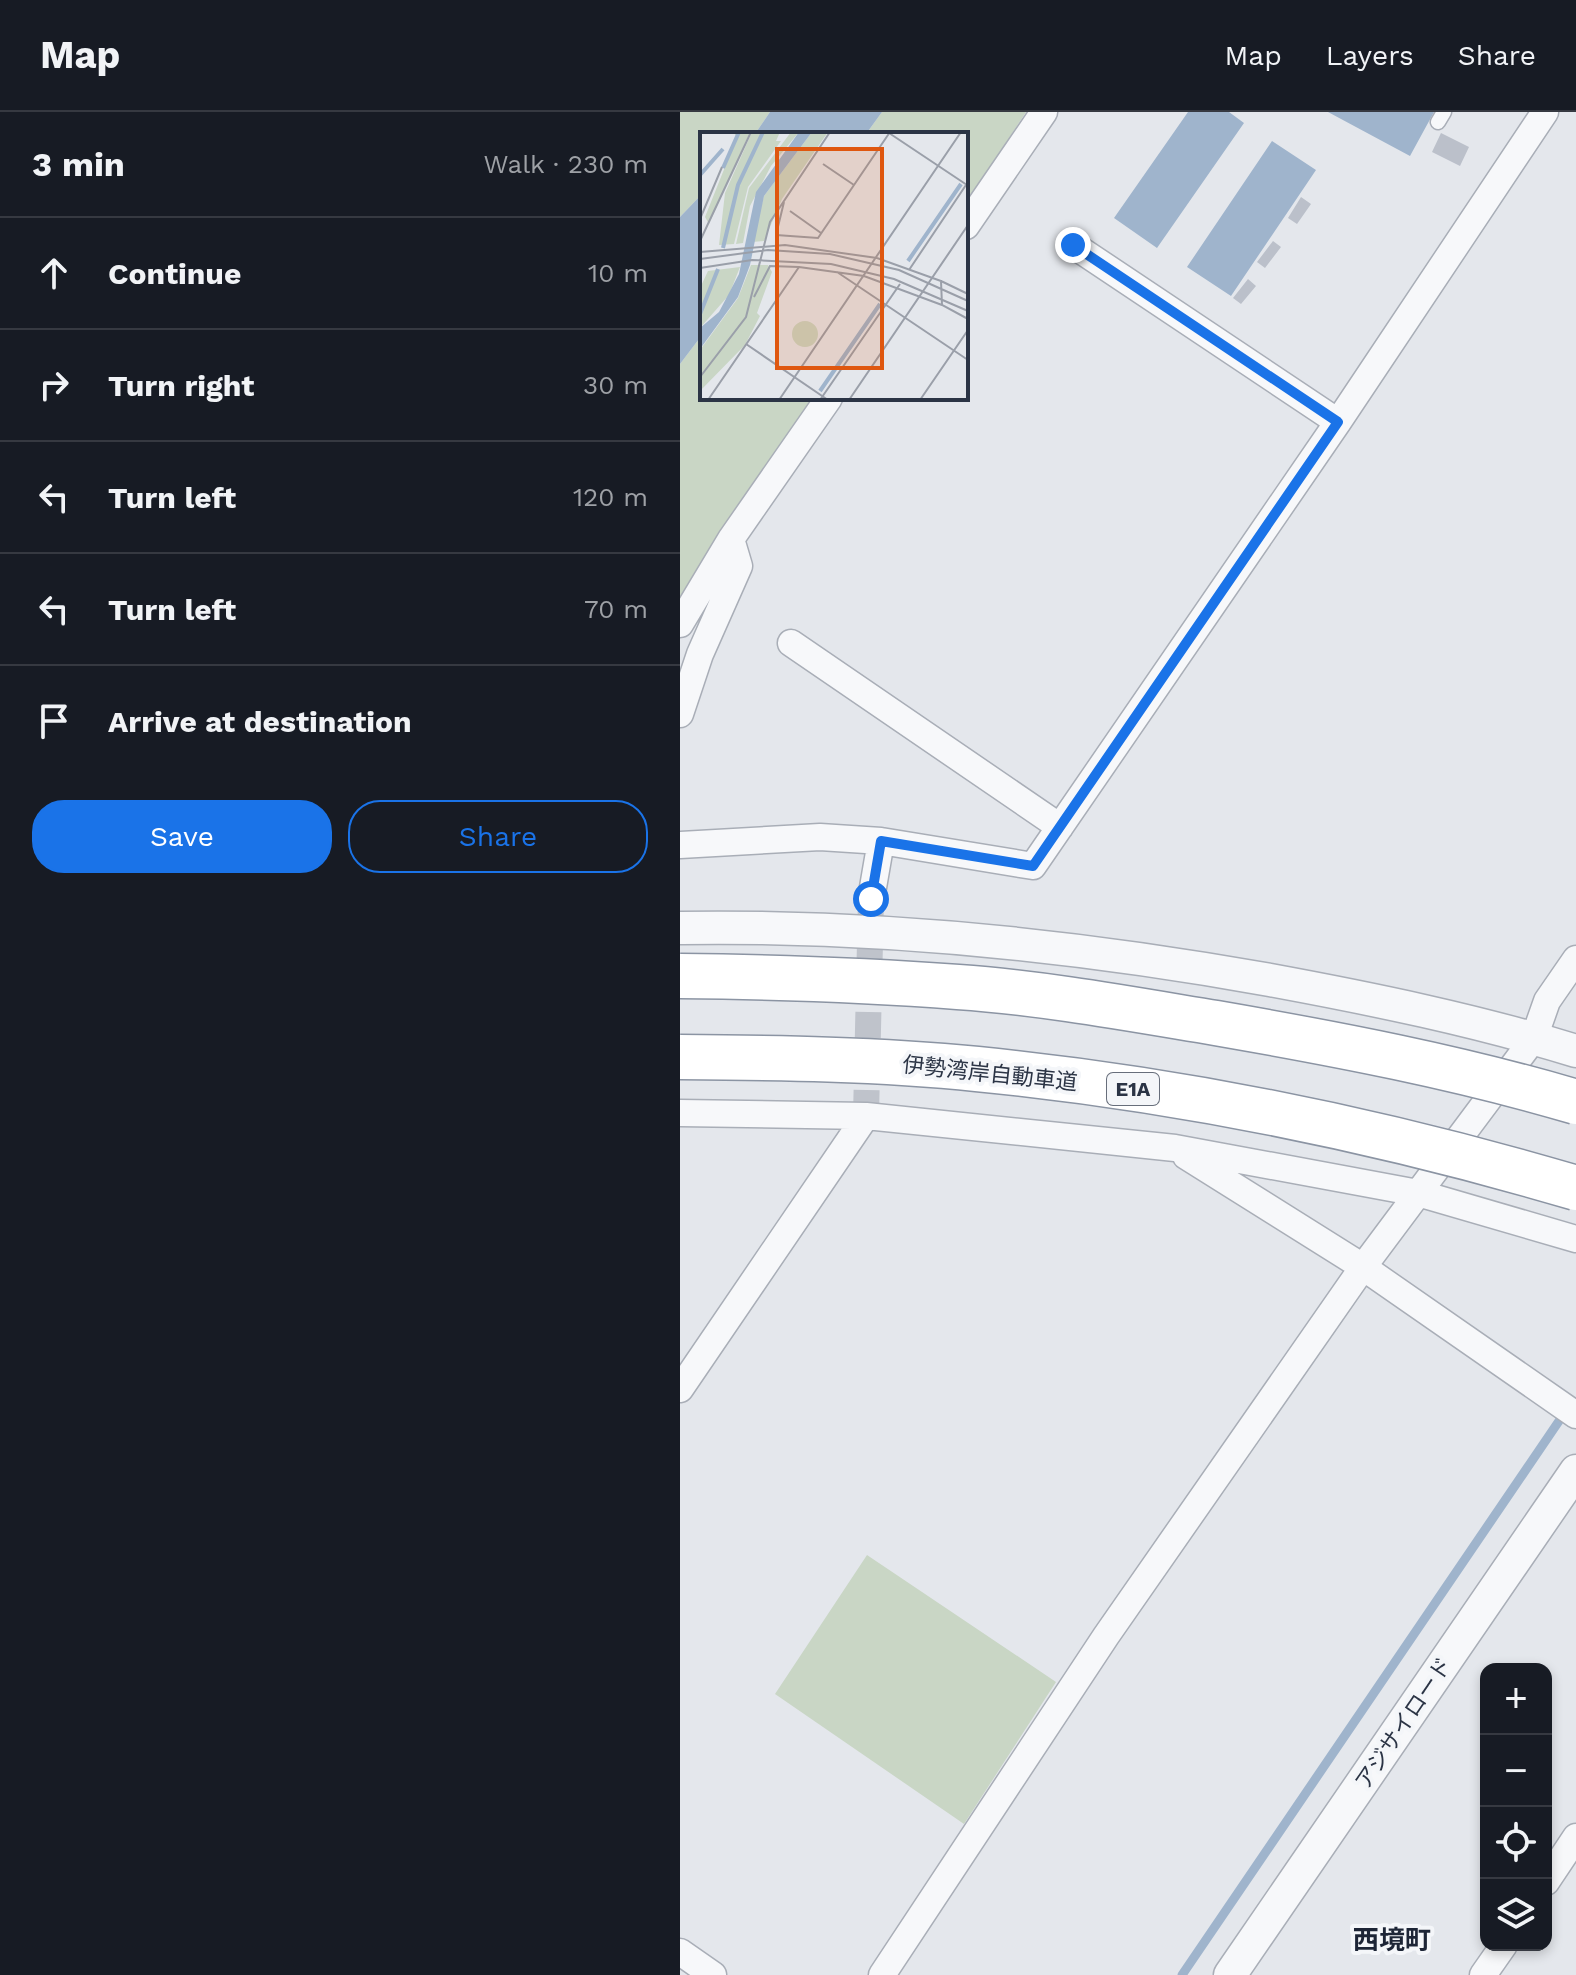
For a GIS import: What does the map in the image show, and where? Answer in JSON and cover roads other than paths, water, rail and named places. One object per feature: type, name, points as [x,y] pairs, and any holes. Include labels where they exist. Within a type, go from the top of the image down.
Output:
[{"type":"highway","points":[[680,976],[779,977],[960,987],[1131,1009],[1315,1040],[1519,1085],[1576,1102]]},
{"type":"highway","name":"伊勢湾岸自動車道","points":[[680,1057],[824,1058],[976,1069],[1137,1089],[1301,1117],[1486,1161],[1576,1188]]},
{"type":"street","points":[[968,223],[1044,112]]},
{"type":"street","points":[[680,845],[820,837],[881,841],[1033,866],[1338,422],[1545,112]]},
{"type":"street","points":[[1073,245],[1338,422]]},
{"type":"street","points":[[680,624],[731,539],[828,400]]},
{"type":"street","points":[[680,714],[700,654],[739,566],[731,539]]},
{"type":"street","points":[[791,643],[1060,827]]},
{"type":"street","points":[[871,899],[881,841]]},
{"type":"street","points":[[680,928],[894,931],[1055,947],[1195,967],[1377,1000],[1576,1051]]},
{"type":"street","points":[[882,1975],[1106,1636],[1363,1267],[1534,1038],[1547,1001],[1576,959]]},
{"type":"street","points":[[680,1113],[866,1116],[1175,1148],[1418,1193],[1576,1239]]},
{"type":"street","points":[[680,1389],[866,1116]]},
{"type":"street","points":[[1175,1148],[1363,1267],[1576,1415]]},
{"type":"street","name":"アジサイロード","points":[[1230,1975],[1576,1471]]},
{"type":"street","points":[[1548,1879],[1576,1837]]},
{"type":"street","points":[[1483,1975],[1500,1951]]},
{"type":"street","points":[[680,1952],[713,1975]]},
{"type":"water","points":[[770,112],[882,112],[867,132],[756,132]]},
{"type":"water","points":[[1188,112],[1229,112],[1244,123],[1157,248],[1114,218]]},
{"type":"water","points":[[1328,112],[1434,112],[1410,156]]},
{"type":"water","points":[[1272,141],[1316,170],[1231,296],[1187,267]]},
{"type":"water","points":[[700,196],[700,338],[680,364],[680,217]]},
{"type":"waterway","points":[[1182,1975],[1559,1421]]},
{"type":"tunnel","points":[[866,1116],[871,899]]},
{"type":"district","name":"西境町","points":[[1392,1940]]}]
